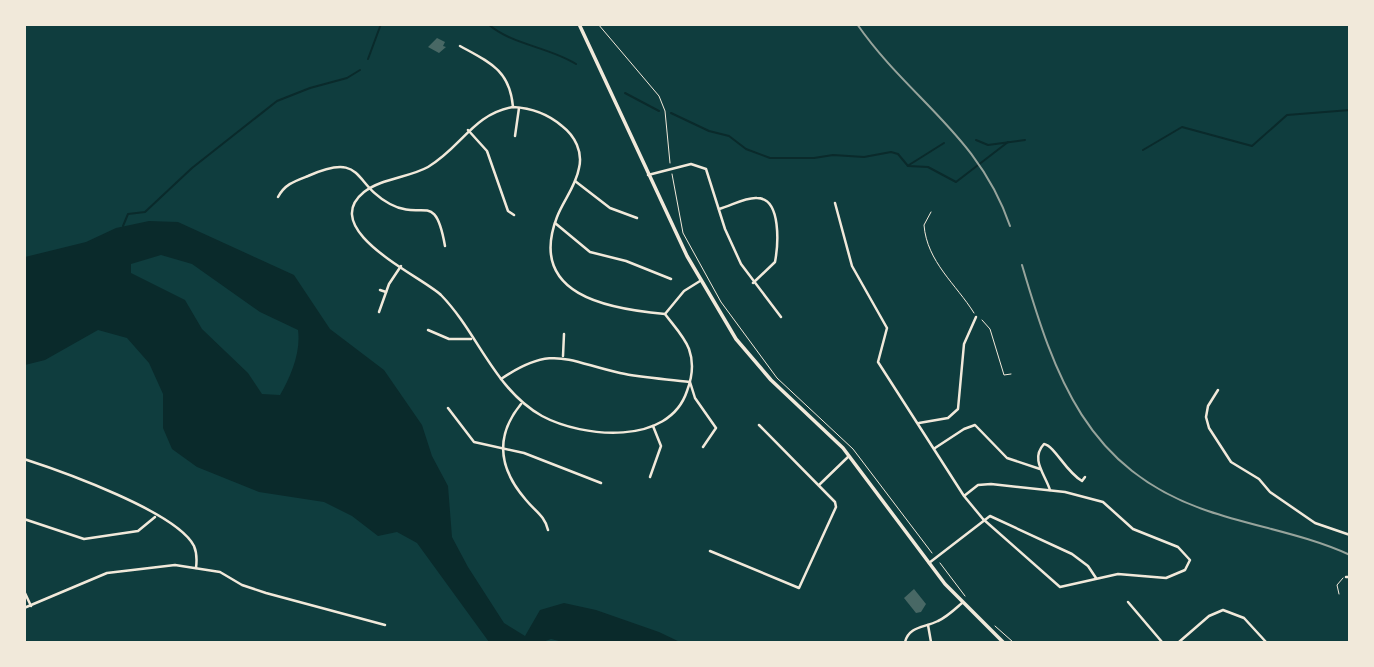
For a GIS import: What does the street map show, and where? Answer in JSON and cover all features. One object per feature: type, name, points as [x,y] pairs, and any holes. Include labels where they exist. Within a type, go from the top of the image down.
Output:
[{"type":"main road","points":[[579,24],[648,175],[701,281],[736,339],[771,380],[849,456],[962,603],[1003,642]]},
{"type":"street","points":[[460,46],[499,68],[505,78],[513,107]]},
{"type":"street","points":[[691,382],[675,412],[653,426],[626,431],[581,429],[544,416],[522,403],[501,379],[441,296],[370,246],[356,229],[355,206],[360,196],[372,187],[430,165],[485,116],[513,107],[543,113],[569,132],[580,158],[575,181],[555,223],[551,243],[552,261],[559,277],[570,289],[589,299],[665,314],[688,348],[695,398],[716,428],[703,447]]},
{"type":"street","points":[[514,136],[519,107]]},
{"type":"street","points":[[468,130],[487,150],[508,211],[514,215]]},
{"type":"street","points":[[648,175],[671,167],[696,164],[704,167],[730,242],[752,283],[781,317]]},
{"type":"street","points":[[278,197],[290,182],[329,166],[342,166],[355,172],[390,204],[433,212],[441,223],[445,246]]},
{"type":"street","points":[[575,181],[610,208],[637,218]]},
{"type":"street","points":[[719,209],[756,197],[766,200],[773,209],[776,258],[771,269],[752,283]]},
{"type":"street","points":[[835,203],[852,266],[887,328],[877,354],[880,366],[964,496],[982,519],[1052,583],[1063,587],[1118,574],[1166,578],[1185,570],[1190,560],[1178,547],[1133,529],[1103,502],[1050,490],[986,484],[973,488],[964,496]]},
{"type":"street","points":[[555,223],[590,252],[638,265],[671,279]]},
{"type":"street","points":[[379,312],[386,292],[401,266]]},
{"type":"street","points":[[665,314],[684,291],[701,281]]},
{"type":"street","points":[[380,290],[386,292]]},
{"type":"street","points":[[919,423],[948,418],[958,410],[964,344],[976,317]]},
{"type":"street","points":[[428,330],[459,341],[473,339]]},
{"type":"street","points":[[563,357],[564,334]]},
{"type":"street","points":[[501,379],[530,362],[563,357],[623,374],[691,382]]},
{"type":"street","points":[[1218,390],[1208,406],[1206,417],[1209,428],[1231,462],[1259,479],[1270,492],[1315,523],[1349,535]]},
{"type":"street","points":[[522,403],[510,418],[501,449],[508,475],[543,516],[548,530]]},
{"type":"street","points":[[448,408],[474,442],[524,453],[601,483]]},
{"type":"street","points":[[710,551],[799,588],[836,506],[819,485],[759,425]]},
{"type":"street","points":[[935,449],[964,429],[975,425],[1007,458],[1040,469]]},
{"type":"street","points":[[650,477],[661,450],[653,426]]},
{"type":"street","points":[[1050,490],[1040,469],[1038,452],[1044,444],[1049,445],[1064,468],[1082,481],[1085,477]]},
{"type":"street","points":[[819,485],[849,456]]},
{"type":"street","points":[[24,459],[107,489],[156,516],[189,539],[197,559],[196,568]]},
{"type":"street","points":[[24,519],[84,539],[138,531],[156,516]]},
{"type":"street","points":[[929,563],[982,519],[994,517],[1007,527],[1054,545],[1088,566],[1096,578]]},
{"type":"street","points":[[24,608],[32,607],[107,573],[154,565],[220,572],[242,585],[266,593],[385,625]]},
{"type":"street","points":[[24,591],[32,607]]},
{"type":"street","points":[[1128,602],[1162,642]]},
{"type":"street","points":[[905,642],[911,631],[942,619],[962,603]]},
{"type":"street","points":[[1179,642],[1209,616],[1223,610],[1244,618],[1266,642]]},
{"type":"street","points":[[928,625],[931,642]]},
{"type":"lane","points":[[1339,594],[1337,585],[1348,577]]},
{"type":"path","points":[[598,24],[649,81],[662,103],[682,233],[716,295],[741,329]]},
{"type":"path","points":[[931,212],[924,225],[931,250],[943,275],[966,300],[976,317],[990,329],[1004,376],[1011,374]]},
{"type":"path","points":[[939,562],[967,599]]},
{"type":"path","points":[[992,624],[1013,642]]},
{"type":"water","points":[[149,221],[178,222],[294,275],[330,329],[384,370],[422,425],[432,456],[448,486],[452,537],[504,623],[525,636],[540,610],[564,603],[596,610],[680,642],[563,642],[551,639],[543,642],[489,642],[417,543],[397,532],[378,536],[352,516],[324,502],[259,492],[197,467],[172,449],[163,428],[163,394],[149,363],[127,338],[98,330],[45,360],[25,365],[25,257],[86,242],[116,228]],"holes":[[[161,255],[192,264],[260,312],[298,330],[294,364],[280,395],[262,394],[248,373],[202,329],[185,300],[131,273],[131,264]]]},
{"type":"building","points":[[437,38],[445,42],[443,46],[446,47],[439,53],[428,47]]},
{"type":"building","points":[[914,589],[926,604],[921,612],[916,613],[904,598]]},
{"type":"waterway","points":[[368,59],[381,24]]},
{"type":"waterway","points":[[488,24],[508,37],[576,64]]},
{"type":"waterway","points":[[123,226],[128,214],[145,212],[192,168],[277,101],[347,78],[360,70]]},
{"type":"waterway","points":[[625,93],[659,111]]},
{"type":"waterway","points":[[1143,150],[1182,127],[1252,146],[1287,115],[1350,110]]},
{"type":"waterway","points":[[671,113],[709,131],[729,136],[746,149],[770,158],[833,155],[864,157],[891,152],[898,154],[908,166],[928,167],[956,182],[1008,142]]},
{"type":"waterway","points":[[976,140],[988,145],[1025,140]]},
{"type":"waterway","points":[[909,165],[944,143]]},
{"type":"railway","points":[[857,24],[898,74],[962,142],[997,194],[1010,226]]},
{"type":"railway","points":[[1022,265],[1034,306],[1063,381],[1082,415],[1104,445],[1132,471],[1166,493],[1208,511],[1350,555]]}]
